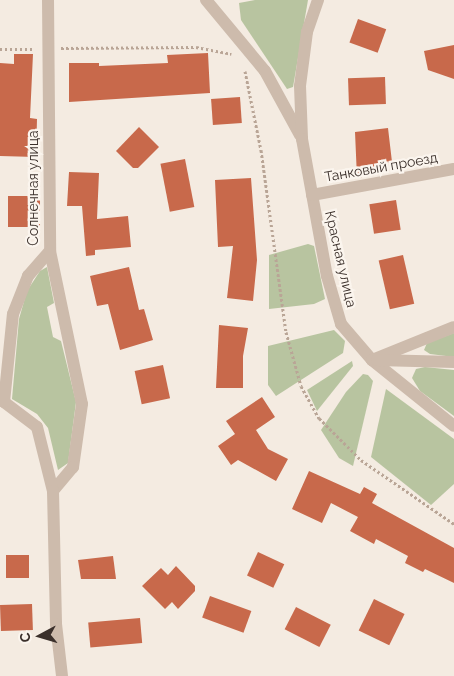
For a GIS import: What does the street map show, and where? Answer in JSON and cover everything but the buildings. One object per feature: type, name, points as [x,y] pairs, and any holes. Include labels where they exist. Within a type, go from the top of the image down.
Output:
[{"type":"street","name":"Солнечная улица","points":[[48,0],[50,251],[28,276],[13,314],[2,403],[37,427],[52,491],[56,624],[62,676]]},
{"type":"street","name":"Красная улица","points":[[206,0],[265,71],[302,139]]},
{"type":"street","name":"Красная улица","points":[[318,0],[307,32],[300,86],[302,139],[327,276],[341,324],[372,360],[454,426]]},
{"type":"street","name":"Танковый проезд","points":[[312,194],[454,169]]},
{"type":"street","points":[[50,251],[82,404],[73,467],[52,491]]},
{"type":"street","points":[[372,360],[454,327]]},
{"type":"street","points":[[372,360],[454,362]]},
{"type":"path","points":[[0,49],[196,47],[224,50],[240,59]]},
{"type":"path","points":[[243,67],[250,83],[261,150],[286,332],[301,386],[318,418],[361,460],[454,524]]},
{"type":"green space","points":[[255,0],[308,0],[293,87],[287,89],[241,20],[239,3]]},
{"type":"green space","points":[[308,244],[314,246],[325,299],[314,304],[269,309],[269,255]]},
{"type":"green space","points":[[47,267],[54,303],[47,307],[53,337],[61,341],[76,402],[68,463],[58,470],[48,428],[37,414],[12,399],[19,319],[27,291],[40,271]]},
{"type":"green space","points":[[334,330],[345,341],[343,353],[276,396],[268,385],[268,346]]},
{"type":"green space","points":[[454,333],[454,357],[430,354],[424,350],[427,343]]},
{"type":"green space","points":[[352,361],[353,366],[317,411],[307,390]]},
{"type":"green space","points":[[425,367],[454,370],[454,416],[420,391],[412,378],[416,369]]},
{"type":"green space","points":[[363,374],[368,375],[373,381],[353,466],[339,458],[321,430],[346,392]]},
{"type":"green space","points":[[386,389],[454,439],[454,484],[431,505],[371,457]]}]
